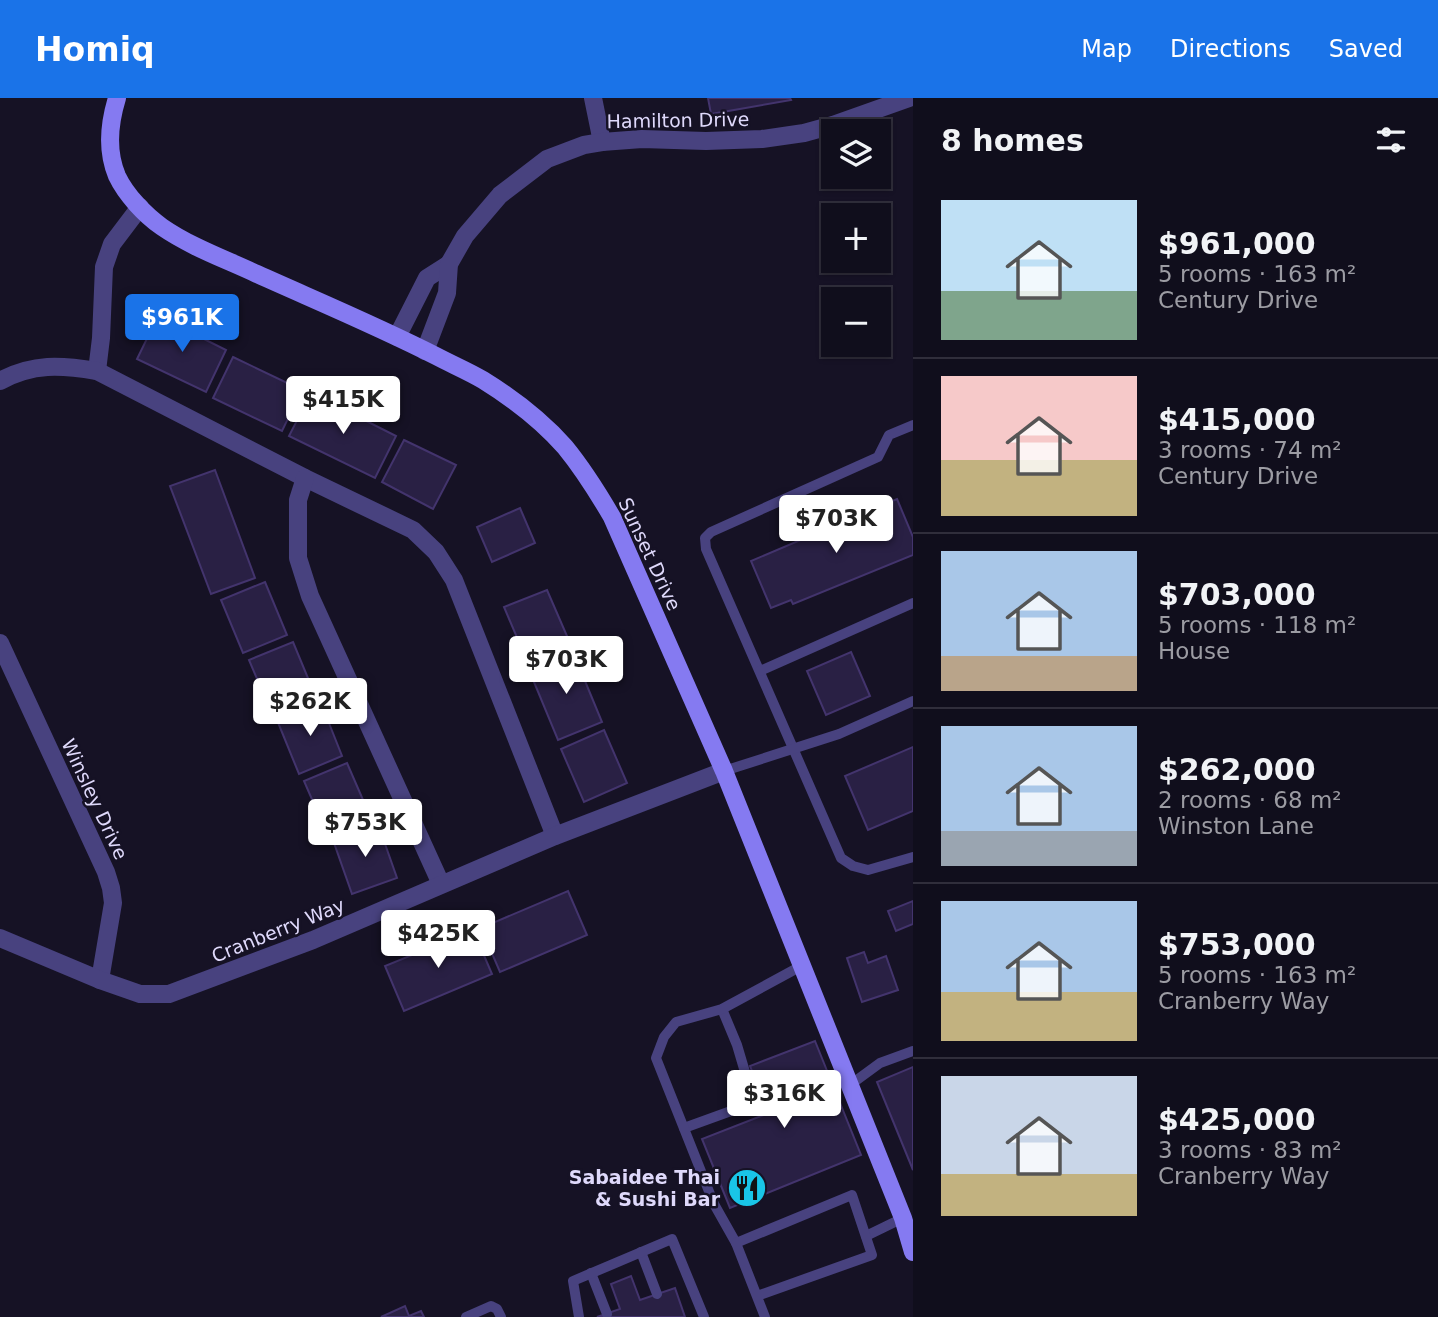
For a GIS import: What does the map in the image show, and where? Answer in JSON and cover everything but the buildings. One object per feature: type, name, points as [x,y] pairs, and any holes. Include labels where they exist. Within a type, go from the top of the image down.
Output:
[{"type":"street","name":"Sunset Drive","points":[[117,98],[109,126],[109,144],[117,176],[127,192],[160,226],[198,247],[397,337],[481,380],[508,396],[564,446],[590,480],[612,517],[724,771],[903,1218],[913,1252]]},
{"type":"street","points":[[593,98],[602,142]]},
{"type":"street","name":"Hamilton Drive","points":[[425,351],[447,293],[449,264],[465,236],[500,195],[547,159],[584,145],[602,142],[642,139],[762,139],[804,133],[909,98]]},
{"type":"street","points":[[97,371],[104,267],[111,244],[140,207]]},
{"type":"street","name":"Hamilton Drive","points":[[397,337],[427,278],[449,264]]},
{"type":"street","points":[[0,381],[48,365],[97,371],[413,530],[436,552],[454,580],[555,836]]},
{"type":"street","points":[[305,478],[298,500],[298,558],[310,596],[441,884]]},
{"type":"street","name":"Winsley Drive","points":[[0,643],[111,888],[113,904],[100,980]]},
{"type":"street","name":"Cranberry Way","points":[[0,938],[140,994],[169,994],[313,940],[555,836],[724,771]]},
{"type":"lane","points":[[913,425],[889,435],[878,457],[711,532],[705,538],[706,549],[841,858],[853,866],[868,870],[913,857]]},
{"type":"lane","points":[[760,671],[913,603]]},
{"type":"lane","points":[[724,771],[839,734],[913,701]]},
{"type":"lane","points":[[765,1317],[736,1243],[714,1205],[656,1058],[664,1037],[676,1023],[722,1009],[803,965]]},
{"type":"lane","points":[[684,1128],[742,1107],[750,1089],[737,1045],[722,1009]]},
{"type":"lane","points":[[850,1084],[880,1063],[913,1051]]},
{"type":"lane","points":[[736,1243],[852,1195],[872,1255],[757,1296]]},
{"type":"lane","points":[[866,1236],[903,1218]]},
{"type":"lane","points":[[579,1317],[573,1281],[672,1239],[704,1317]]},
{"type":"lane","points":[[641,1252],[657,1294]]},
{"type":"lane","points":[[591,1273],[607,1314]]},
{"type":"lane","points":[[466,1317],[491,1306],[497,1309],[501,1317]]},
{"type":"place","name":"Sabaidee Thai & Sushi Bar","points":[[747,1188]]}]
